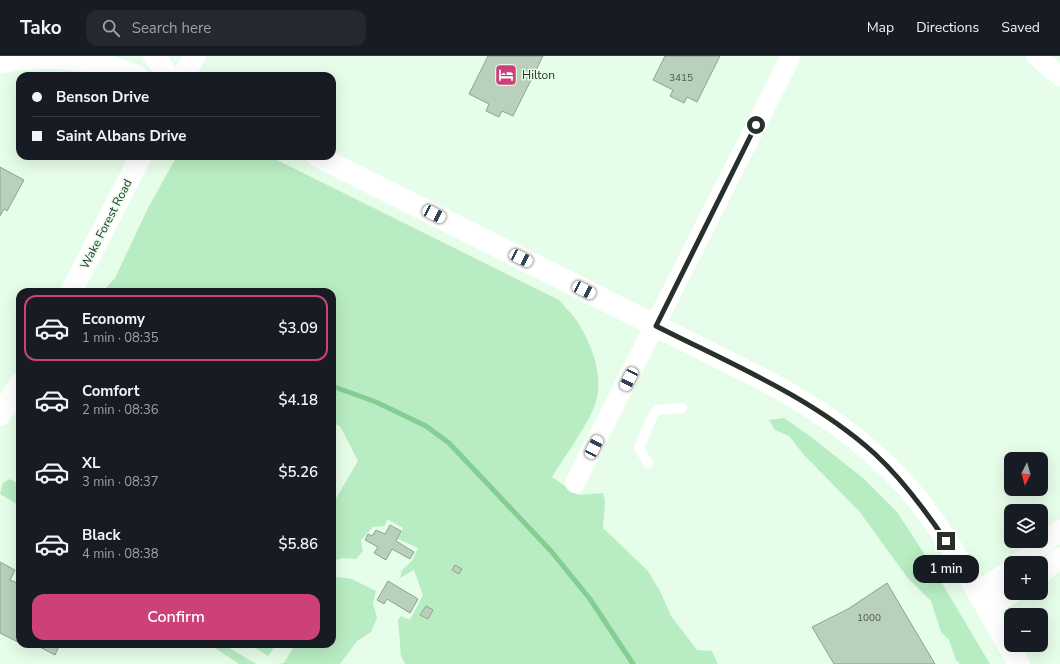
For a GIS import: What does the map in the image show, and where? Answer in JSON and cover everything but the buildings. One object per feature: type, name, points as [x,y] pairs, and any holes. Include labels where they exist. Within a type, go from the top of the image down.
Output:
[{"type":"street","points":[[154,56],[166,72]]},
{"type":"street","points":[[185,72],[195,56]]},
{"type":"street","points":[[575,483],[656,326],[791,56]]},
{"type":"street","points":[[1036,56],[1060,76]]},
{"type":"street","points":[[0,62],[35,58],[76,59],[102,64],[125,72]]},
{"type":"street","name":"Wake Forest Road","points":[[73,288],[139,160]]},
{"type":"street","points":[[325,160],[656,326],[811,406],[854,437],[892,471],[925,509],[953,550],[1019,664]]},
{"type":"street","points":[[0,415],[16,390]]},
{"type":"street","points":[[1028,556],[1060,530]]},
{"type":"street","points":[[1048,568],[1060,557]]},
{"type":"street","points":[[982,600],[1004,577]]},
{"type":"street","points":[[982,600],[1004,595]]},
{"type":"lane","points":[[648,462],[639,448],[653,415],[657,410],[682,408]]},
{"type":"green space","points":[[175,160],[277,160],[559,300],[577,321],[589,342],[596,366],[598,391],[596,403],[587,422],[552,477],[578,495],[603,493],[605,502],[603,528],[648,571],[660,591],[671,616],[697,650],[712,651],[718,664],[405,664],[401,656],[398,620],[401,616],[410,620],[423,595],[414,570],[400,578],[402,570],[412,561],[418,548],[398,539],[403,528],[387,519],[385,526],[373,527],[361,540],[363,551],[356,559],[343,558],[336,560],[336,498],[358,461],[340,426],[336,424],[336,288],[106,288],[115,278],[148,208]]},
{"type":"green space","points":[[784,418],[863,478],[897,512],[927,558],[990,664],[960,664],[956,660],[949,640],[941,632],[931,601],[907,577],[859,511],[804,455],[789,436],[775,430],[769,420]]},
{"type":"green space","points":[[10,479],[16,483],[16,504],[0,494],[3,483]]},
{"type":"green space","points":[[337,577],[352,579],[376,591],[373,603],[377,618],[371,632],[357,641],[340,664],[277,664],[284,663],[293,648],[336,648]]},
{"type":"green space","points":[[215,648],[230,648],[256,664],[239,664]]},
{"type":"green space","points":[[255,648],[273,648],[268,656]]},
{"type":"waterway","points":[[336,387],[376,402],[426,426],[449,443],[551,551],[590,599],[633,664]]},
{"type":"place","name":"Hilton","points":[[506,75]]},
{"type":"route","points":[[756,125],[656,326],[770,383],[811,406],[832,420],[854,437],[892,471],[925,509],[946,541]]}]
